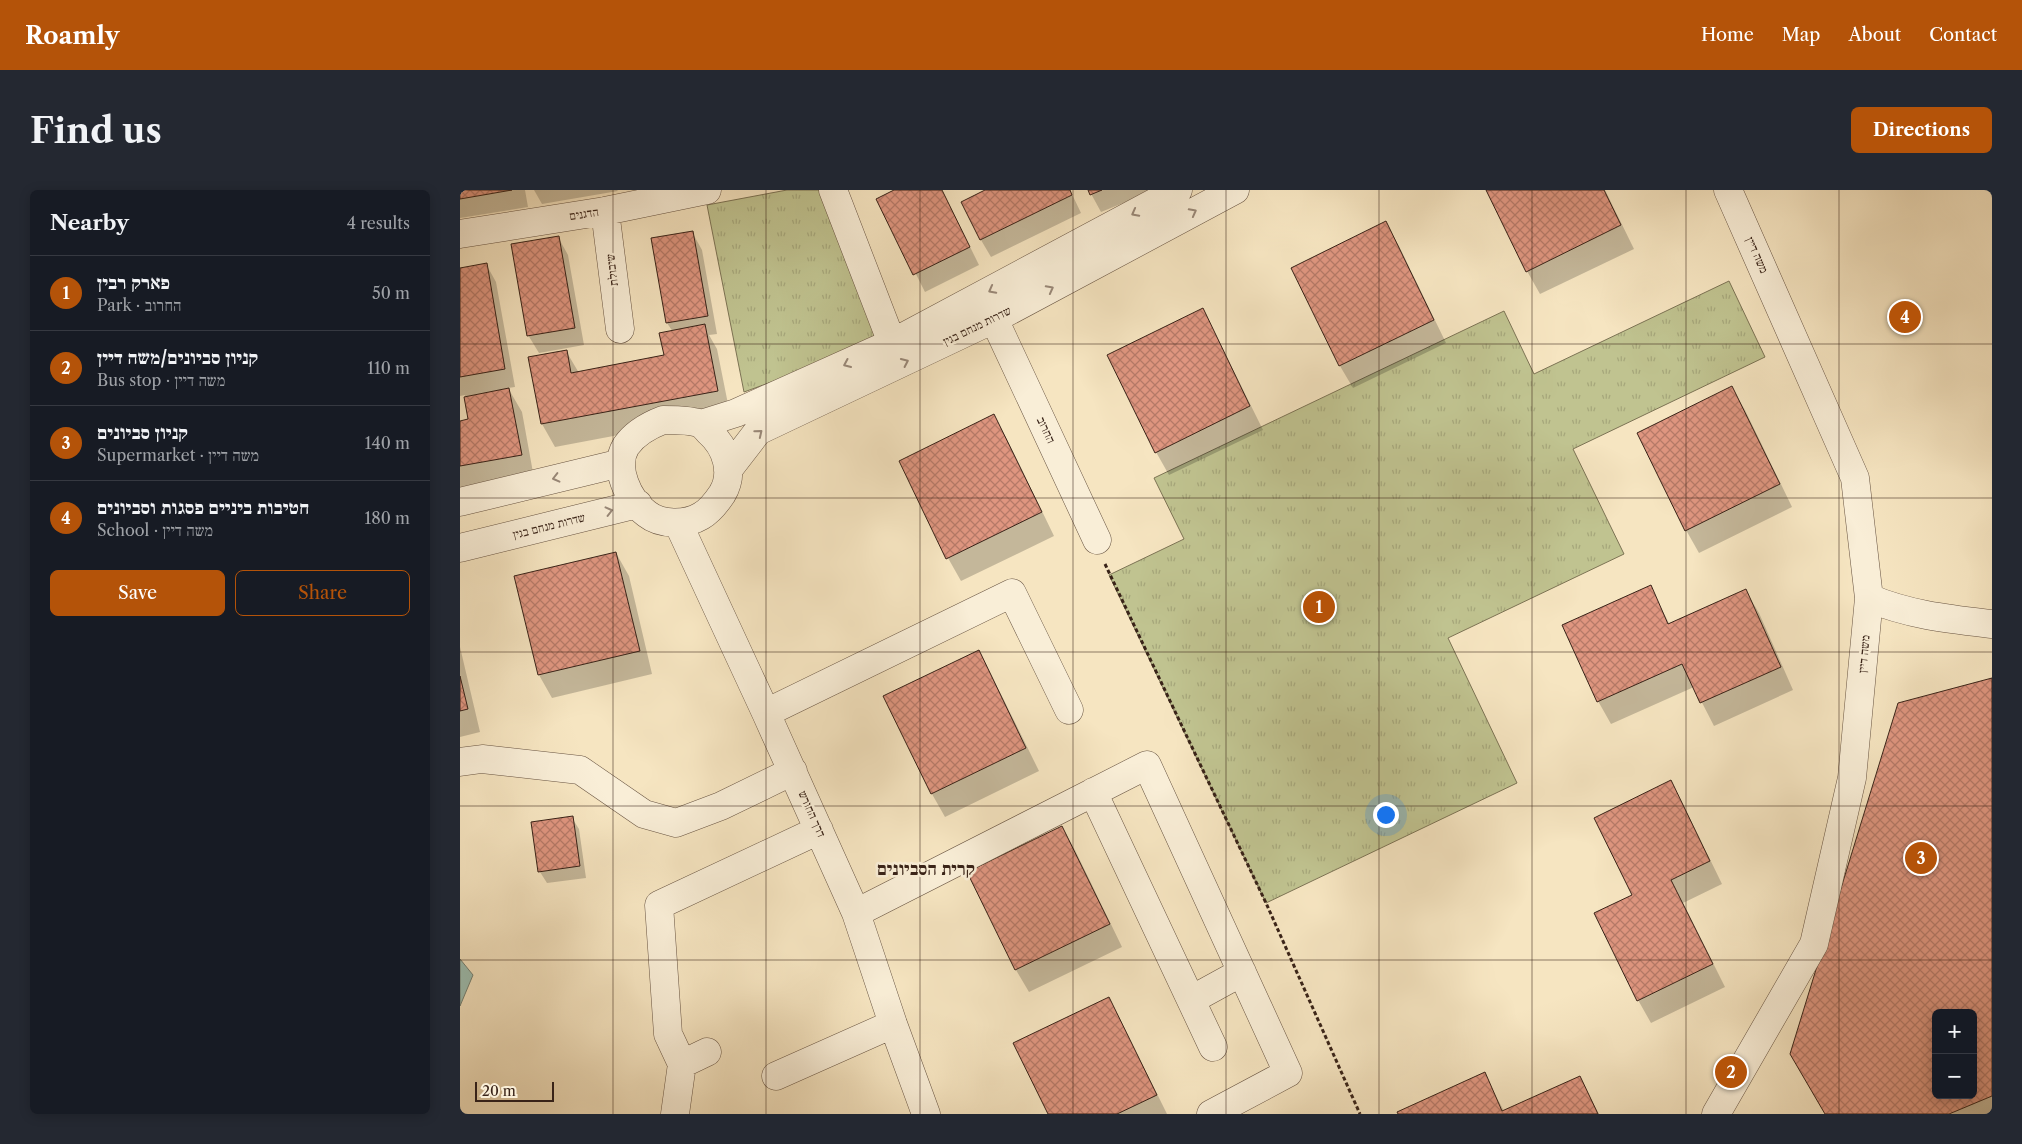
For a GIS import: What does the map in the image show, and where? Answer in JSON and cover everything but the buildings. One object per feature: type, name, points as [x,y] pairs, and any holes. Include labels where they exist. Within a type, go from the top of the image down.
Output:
[{"type":"street","name":"הדגנים","points":[[460,234],[605,211],[707,190]]},
{"type":"street","points":[[833,190],[892,344]]},
{"type":"street","name":"שדרות מנחם בגין","points":[[701,424],[736,413],[892,344],[1178,190]]},
{"type":"street","name":"שדרות מנחם בגין","points":[[728,470],[758,431],[994,319],[1235,190]]},
{"type":"street","name":"משה דיין","points":[[1716,1114],[1814,944],[1852,778],[1869,598],[1855,478],[1728,190]]},
{"type":"street","name":"שיבולת","points":[[605,211],[620,329]]},
{"type":"street","name":"החרוב","points":[[994,319],[1097,540]]},
{"type":"street","points":[[663,420],[701,424],[718,440],[726,456],[728,470],[724,490],[715,505],[701,517],[678,523],[665,522],[647,514],[627,491],[621,463],[626,446],[648,426],[663,420]]},
{"type":"street","points":[[460,502],[621,463]]},
{"type":"street","name":"שדרות מנחם בגין","points":[[460,548],[638,504]]},
{"type":"street","name":"דרך החורש","points":[[678,523],[793,771],[856,913],[893,1024],[926,1114]]},
{"type":"street","points":[[766,713],[1012,592],[1069,710]]},
{"type":"street","points":[[1869,598],[1888,606],[1920,615],[1992,624]]},
{"type":"street","points":[[460,762],[482,758],[580,770],[644,814],[676,822],[721,806],[793,771]]},
{"type":"street","points":[[856,913],[1147,765],[1288,1073],[1211,1114]]},
{"type":"street","points":[[1094,792],[1213,1047]]},
{"type":"street","points":[[675,1114],[682,1064],[668,1034],[658,905],[819,830]]},
{"type":"street","points":[[1191,1000],[1242,972]]},
{"type":"street","points":[[776,1076],[893,1024]]},
{"type":"street","points":[[682,1064],[707,1052]]},
{"type":"path","points":[[1097,540],[1109,575],[1266,903],[1360,1114]]},
{"type":"green space","points":[[787,190],[825,190],[884,341],[744,392],[707,205]]},
{"type":"green space","points":[[1729,281],[1765,357],[1573,449],[1624,554],[1448,638],[1517,783],[1266,903],[1109,575],[1184,539],[1154,478],[1504,311],[1534,374]]},
{"type":"shaded area","points":[[460,959],[473,975],[460,1006]]},
{"type":"place","name":"חטיבות ביניים פסגות וסביונים","points":[[1905,317]]},
{"type":"place","name":"פארק רבין","points":[[1319,607]]},
{"type":"place","name":"קניון סביונים","points":[[1921,858]]},
{"type":"place","name":"קניון סביונים/משה דיין","points":[[1731,1072]]},
{"type":"district","name":"קרית הסביונים","points":[[926,869]]}]
